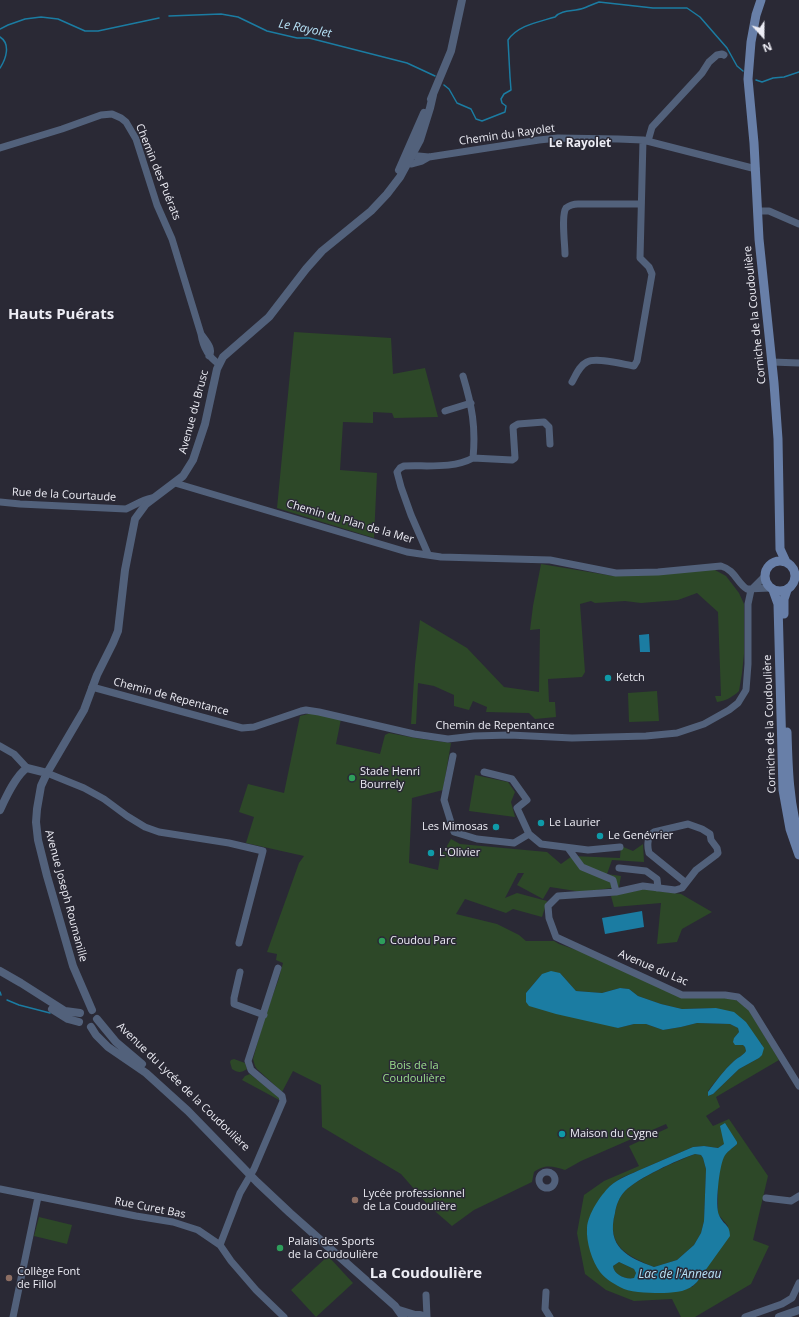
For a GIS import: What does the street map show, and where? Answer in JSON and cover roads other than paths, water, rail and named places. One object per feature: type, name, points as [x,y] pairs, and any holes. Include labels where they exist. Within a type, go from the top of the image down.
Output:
[{"type":"main road","name":"Corniche de la Coudoulière","points":[[761,0],[756,14],[751,42],[748,79],[756,169],[759,240],[772,362],[778,439],[780,549]]},
{"type":"main road","points":[[780,549],[786,562]]},
{"type":"main road","points":[[774,562],[786,562],[792,566],[795,573],[794,583],[787,590],[780,592],[772,589],[767,584],[765,576],[767,568],[774,562],[780,549]]},
{"type":"main road","name":"Corniche de la Coudoulière","points":[[772,589],[778,604],[783,790],[790,829],[799,855]]},
{"type":"main road","name":"Corniche de la Coudoulière","points":[[787,590],[784,604],[789,772],[793,813],[799,837]]},
{"type":"street","points":[[408,158],[418,126],[433,95],[451,51],[462,0]]},
{"type":"street","points":[[572,382],[578,370],[586,363],[593,360],[634,366],[637,360],[652,274],[652,271],[640,258],[641,204],[645,140],[652,127],[702,73],[709,62],[717,55],[724,55]]},
{"type":"street","points":[[209,346],[211,354],[209,356],[221,360],[269,317],[318,256],[371,211],[387,194],[424,131],[433,95]]},
{"type":"street","name":"Chemin des Puérats","points":[[0,148],[101,115],[112,114],[126,122],[138,145],[157,205],[172,238],[202,334],[204,346],[209,356]]},
{"type":"street","name":"Chemin du Rayolet","points":[[408,158],[415,163],[429,157],[558,138],[645,140],[756,169]]},
{"type":"street","points":[[565,254],[564,216],[566,209],[572,205],[641,204]]},
{"type":"street","points":[[757,211],[769,211],[799,224]]},
{"type":"street","name":"Chemin des Puérats","points":[[202,334],[209,346],[221,360]]},
{"type":"street","name":"Avenue du Brusc","points":[[46,773],[84,710],[92,686],[114,643],[118,631],[133,525],[137,516],[152,498],[175,483],[189,468],[205,424],[221,360]]},
{"type":"street","points":[[772,362],[799,363]]},
{"type":"street","points":[[463,376],[473,412],[473,458]]},
{"type":"street","points":[[445,411],[471,403]]},
{"type":"street","points":[[428,554],[401,488],[397,472],[400,468],[404,466],[448,465],[465,462],[473,458],[512,460],[515,458],[514,427],[518,424],[544,422],[549,427],[550,444]]},
{"type":"street","name":"Chemin du Plan de la Mer","points":[[175,483],[407,552],[441,557],[550,560],[616,574],[721,566],[732,572],[745,588],[751,590]]},
{"type":"street","name":"Rue de la Courtaude","points":[[0,502],[130,508],[144,500],[152,498]]},
{"type":"street","points":[[130,508],[136,508],[137,516]]},
{"type":"street","points":[[751,590],[765,576]]},
{"type":"street","points":[[751,590],[772,589]]},
{"type":"street","name":"Chemin de Repentance","points":[[92,686],[242,728],[254,727],[306,710],[414,734],[448,739],[474,736],[510,735],[572,738],[646,736],[677,733],[704,724],[729,710],[738,702],[746,690],[748,664],[748,604],[751,590]]},
{"type":"street","points":[[0,746],[14,754],[27,768],[46,773],[84,788],[104,799],[145,827],[159,832],[229,843],[263,851],[239,943]]},
{"type":"street","points":[[453,756],[444,800],[454,832],[477,839],[514,843],[529,834]]},
{"type":"street","points":[[0,810],[12,787],[23,771],[27,768]]},
{"type":"street","points":[[484,772],[512,779],[527,800],[517,808],[529,834],[541,844],[588,850],[620,847]]},
{"type":"street","name":"Avenue Joseph Roumanille","points":[[46,773],[41,786],[37,809],[36,822],[38,840],[70,959],[87,999],[84,1014]]},
{"type":"street","points":[[568,848],[582,867],[613,880],[616,892],[643,886],[678,890],[682,888],[686,883],[696,870],[718,852],[711,840],[710,834],[702,829],[688,824],[659,830],[651,833],[648,838],[648,850],[650,853],[686,883]]},
{"type":"street","points":[[619,868],[646,871],[657,880],[658,888]]},
{"type":"street","name":"Avenue du Lac","points":[[616,892],[558,896],[548,906],[549,918],[556,937],[682,995],[725,995],[738,997],[751,1008],[799,1086]]},
{"type":"street","name":"Avenue du Lycée de la Coudoulière","points":[[252,1173],[284,1099],[251,1070],[248,1057],[264,1015],[278,968]]},
{"type":"street","points":[[0,971],[65,1010],[84,1014]]},
{"type":"street","points":[[240,972],[233,1000],[234,1004],[264,1015]]},
{"type":"street","points":[[0,977],[25,991],[68,1019],[84,1014]]},
{"type":"street","points":[[84,1014],[84,1027],[91,1027],[95,1024],[97,1019]]},
{"type":"street","name":"Avenue du Lycée de la Coudoulière","points":[[84,1014],[96,1014],[97,1019],[120,1046],[178,1095],[278,1201],[398,1309],[403,1317]]},
{"type":"street","name":"Avenue du Lycée de la Coudoulière","points":[[91,1027],[108,1047],[146,1073],[252,1173]]},
{"type":"street","points":[[220,1245],[240,1193],[252,1173]]},
{"type":"street","name":"Rue Curet Bas","points":[[0,1189],[173,1222],[198,1230],[220,1245],[228,1258],[256,1290],[284,1317]]},
{"type":"street","points":[[766,1198],[791,1202],[799,1196]]},
{"type":"street","points":[[13,1317],[38,1197]]},
{"type":"street","points":[[745,1317],[782,1304],[792,1298],[799,1284]]},
{"type":"street","points":[[546,1292],[545,1309],[550,1317]]},
{"type":"street","points":[[416,1316],[426,1295],[426,1317]]},
{"type":"street","name":"Avenue du Lycée de la Coudoulière","points":[[398,1309],[416,1316],[424,1315],[426,1317]]},
{"type":"street","points":[[780,1317],[799,1310]]},
{"type":"water","points":[[649,634],[650,652],[640,652],[639,635]]},
{"type":"water","points":[[642,911],[644,927],[605,934],[602,918]]},
{"type":"water","points":[[551,971],[560,973],[576,991],[602,993],[620,988],[629,989],[638,996],[682,1009],[716,1008],[734,1012],[746,1022],[764,1048],[762,1055],[739,1069],[713,1094],[708,1096],[708,1092],[723,1072],[746,1051],[743,1045],[735,1045],[733,1042],[734,1038],[739,1032],[738,1028],[730,1024],[697,1023],[663,1030],[646,1024],[634,1024],[618,1028],[556,1014],[529,1006],[526,1002],[526,993],[542,974]]},
{"type":"water","name":"Lac de l'Anneau","points":[[725,1123],[737,1142],[737,1144],[724,1157],[718,1186],[717,1204],[719,1215],[728,1227],[730,1236],[697,1282],[690,1288],[682,1291],[649,1293],[624,1289],[602,1275],[594,1262],[590,1251],[587,1228],[595,1206],[602,1195],[610,1186],[621,1178],[693,1147],[704,1146],[718,1148],[724,1144],[720,1126]],"holes":[[[695,1154],[701,1155],[706,1169],[704,1221],[701,1233],[694,1245],[677,1260],[654,1267],[635,1259],[621,1249],[616,1242],[614,1234],[613,1225],[615,1210],[621,1196],[631,1186],[648,1175],[678,1160]],[[619,1262],[634,1269],[636,1273],[634,1278],[624,1277],[616,1272],[613,1266]]]},
{"type":"waterway","name":"Le Rayolet","points":[[444,85],[449,89],[457,103],[471,109],[476,119],[482,121],[505,112],[506,106],[502,103],[501,99],[504,94],[511,90],[508,40],[512,35],[523,27],[555,17],[561,13],[580,9],[599,2],[653,8],[687,8],[700,17],[727,48],[737,66],[743,71]]},
{"type":"waterway","name":"Le Rayolet","points":[[169,16],[221,14],[238,17],[267,31],[297,38],[309,38],[407,63],[435,76]]},
{"type":"waterway","name":"Le Rayolet","points":[[0,29],[25,19],[41,17],[58,19],[85,31],[98,31],[159,18]]},
{"type":"waterway","name":"Le Rayolet","points":[[0,37],[6,48],[6,56],[0,68]]},
{"type":"waterway","name":"Le Rayolet","points":[[756,80],[762,82],[799,72]]},
{"type":"waterway","points":[[7,1000],[19,1005],[50,1013]]},
{"type":"place","name":"Ketch","points":[[608,678]]},
{"type":"place","name":"Stade Henri Bourrely","points":[[352,778]]},
{"type":"place","name":"Le Laurier","points":[[541,823]]},
{"type":"place","name":"Les Mimosas","points":[[496,827]]},
{"type":"place","name":"Le Genévrier","points":[[600,836]]},
{"type":"place","name":"L'Olivier","points":[[431,853]]},
{"type":"place","name":"Coudou Parc","points":[[382,941]]},
{"type":"place","name":"Maison du Cygne","points":[[562,1134]]},
{"type":"place","name":"Lycée professionnel de La Coudoulière","points":[[355,1200]]},
{"type":"place","name":"Palais des Sports de la Coudoulière","points":[[280,1248]]},
{"type":"place","name":"Collège Font de Fillol","points":[[9,1278]]},
{"type":"district","name":"Le Rayolet","points":[[580,144]]},
{"type":"district","name":"Hauts Puérats","points":[[61,315]]},
{"type":"district","name":"La Coudoulière","points":[[426,1274]]},
{"type":"park label","name":"Bois de la Coudoulière","points":[[414,1072]]}]
